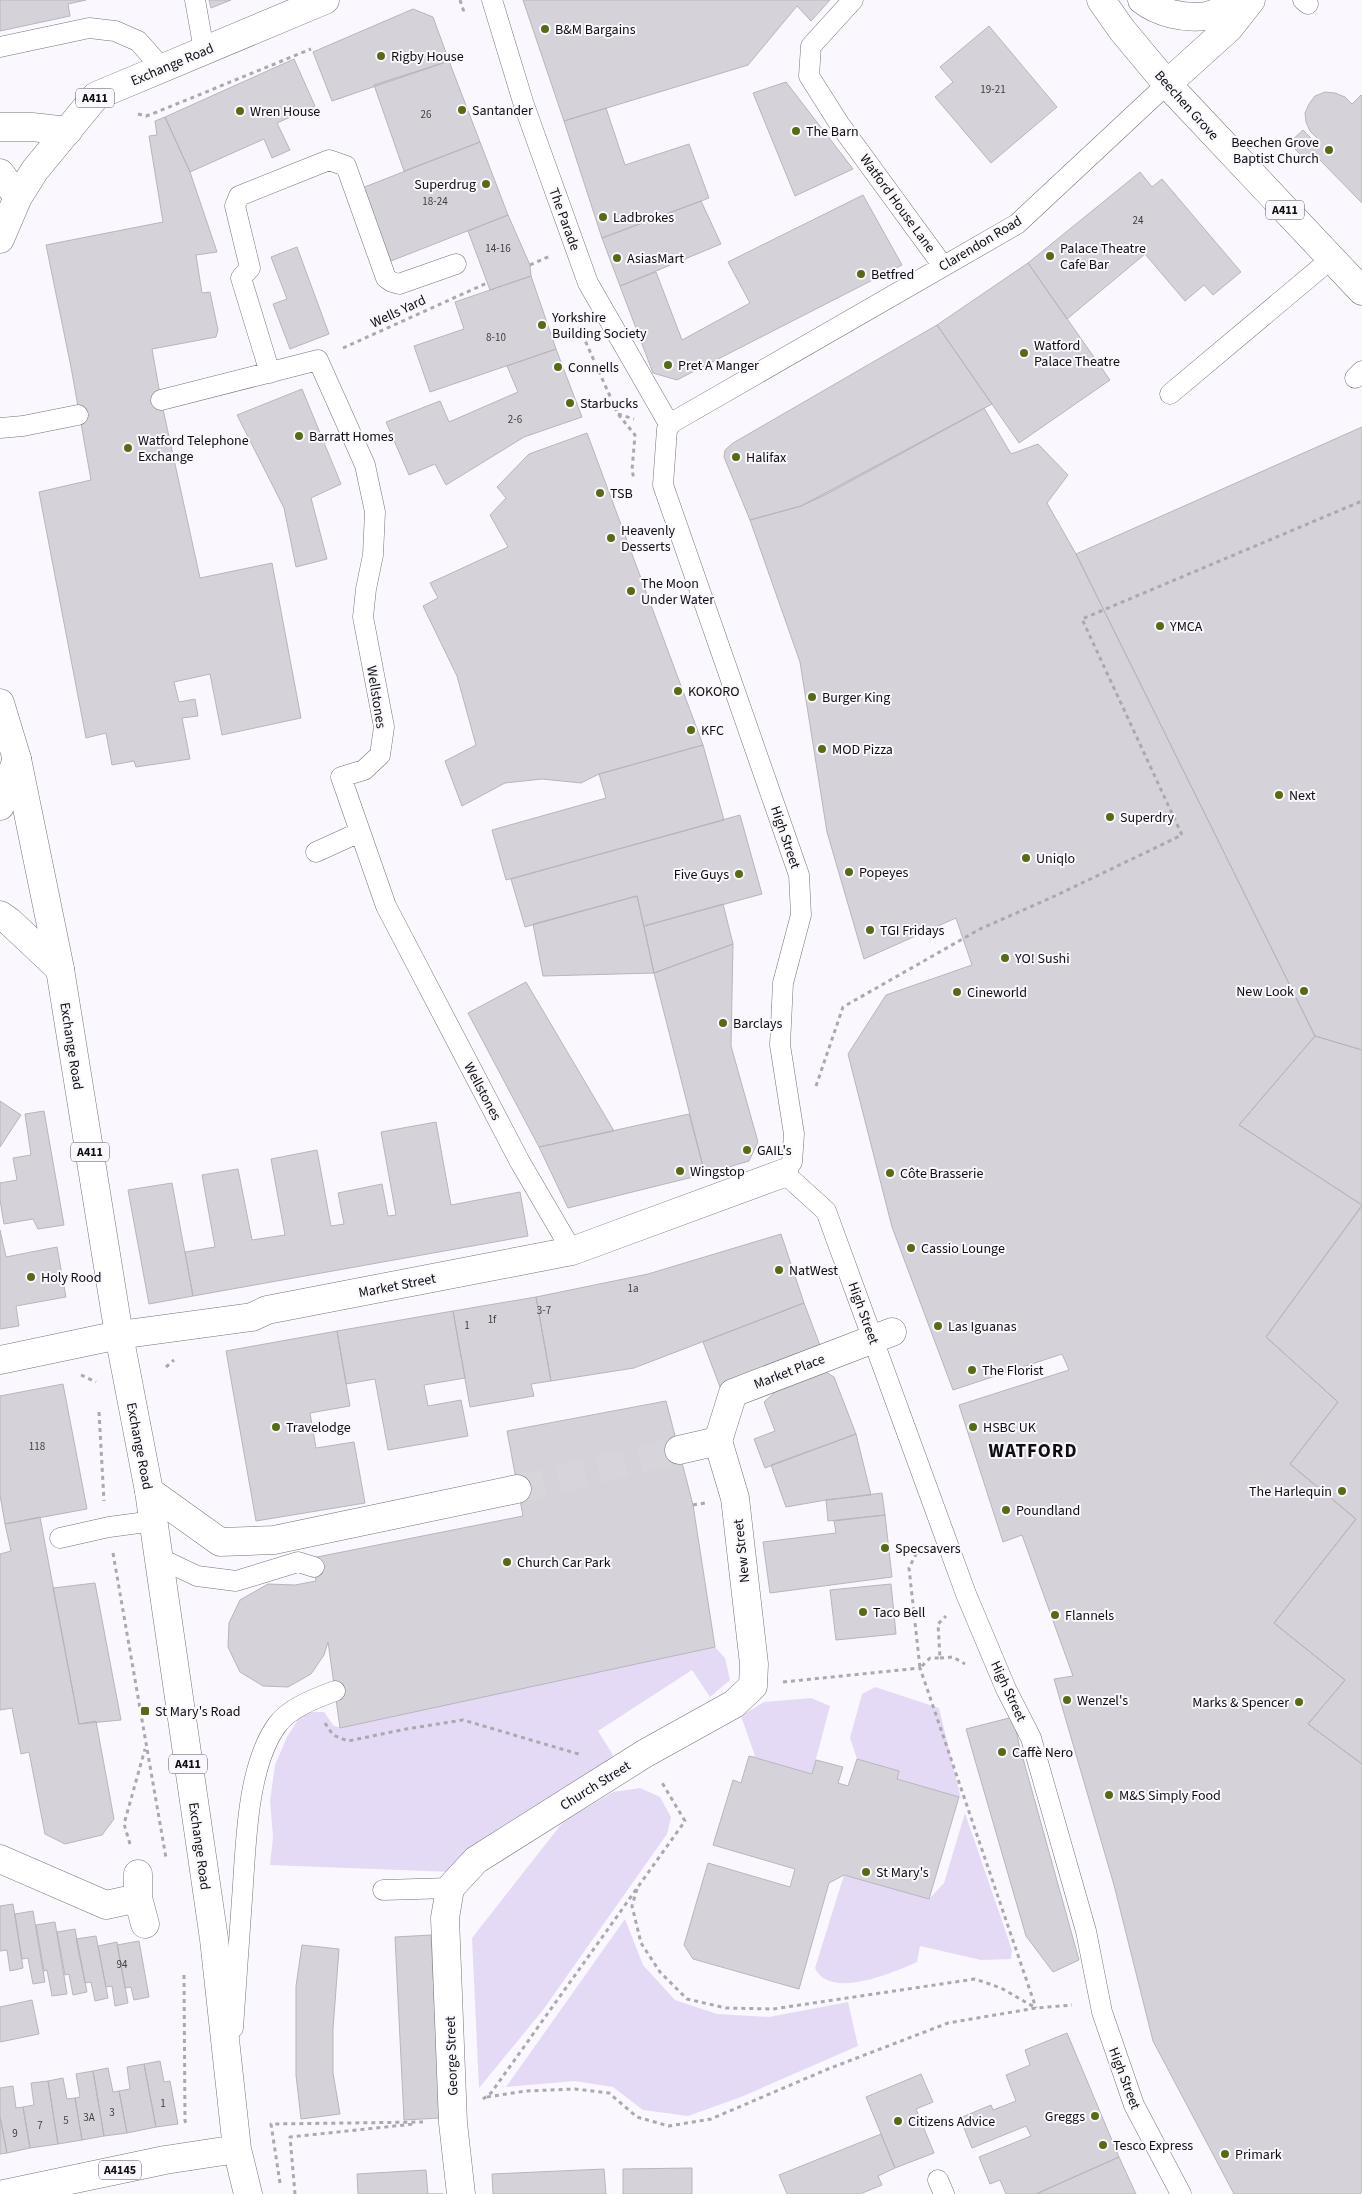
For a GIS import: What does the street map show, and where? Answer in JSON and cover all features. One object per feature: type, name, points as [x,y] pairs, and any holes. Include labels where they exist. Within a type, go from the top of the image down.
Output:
[{"type":"street","name":"Exchange Road","points":[[0,239],[18,198],[34,170],[96,96],[325,0]]},
{"type":"street","name":"Beechen Grove","points":[[1101,0],[1122,30],[1167,84],[1362,291]]},
{"type":"street","points":[[1142,0],[1152,8],[1178,15],[1208,16],[1238,0]]},
{"type":"street","name":"Clarendon Road","points":[[1167,84],[1229,28],[1251,0]]},
{"type":"street","points":[[0,127],[32,127],[68,131]]},
{"type":"street","points":[[0,173],[18,198]]},
{"type":"street","name":"Exchange Road","points":[[0,703],[17,759],[60,970],[119,1335],[154,1521],[214,1939],[237,2149],[248,2194]]},
{"type":"street","points":[[0,806],[17,759]]},
{"type":"street","points":[[0,915],[10,922],[60,970]]},
{"type":"street","name":"Market Street","points":[[0,1360],[119,1335],[252,1317],[267,1310],[572,1251],[784,1173]]},
{"type":"street","name":"Market Place","points":[[718,1441],[733,1393],[883,1336]]},
{"type":"street","points":[[679,1450],[718,1441]]},
{"type":"street","name":"New Street","points":[[718,1441],[735,1498],[753,1675]]},
{"type":"street","points":[[149,1491],[220,1542],[274,1540],[516,1489]]},
{"type":"street","name":"Church Street","points":[[450,1888],[476,1860],[644,1754],[734,1704],[753,1675]]},
{"type":"street","points":[[0,1859],[106,1905],[138,1886],[145,1924]]},
{"type":"street","name":"George Street","points":[[450,1888],[445,1918],[448,2116],[461,2194]]},
{"type":"street","name":"A4145","points":[[20,2193],[165,2160],[237,2149]]},
{"type":"lane","points":[[195,0],[204,50]]},
{"type":"lane","name":"The Parade","points":[[492,0],[524,105],[588,283],[668,427]]},
{"type":"lane","name":"Watford House Lane","points":[[846,7],[811,46],[809,76],[840,125],[943,266]]},
{"type":"lane","points":[[0,47],[89,28],[115,31],[138,41],[163,68]]},
{"type":"lane","name":"Clarendon Road","points":[[668,427],[1017,224],[1167,84]]},
{"type":"lane","points":[[270,373],[241,278],[250,268],[235,206],[239,196],[329,160],[346,166],[386,278],[399,284],[456,264]]},
{"type":"lane","points":[[1170,394],[1331,260]]},
{"type":"lane","points":[[161,400],[318,360]]},
{"type":"lane","name":"Wellstones","points":[[318,360],[365,465],[375,512],[373,555],[363,617],[384,726],[380,755],[364,770],[341,777],[386,906],[520,1162],[572,1251]]},
{"type":"lane","points":[[0,428],[23,426],[78,415]]},
{"type":"lane","name":"High Street","points":[[668,427],[663,485],[799,875],[801,915],[783,983],[780,1045],[794,1134],[792,1162],[784,1173],[826,1210],[883,1336],[936,1512],[966,1594],[1006,1689],[1031,1738],[1086,1931],[1099,2000],[1108,2032],[1134,2105],[1182,2194]]},
{"type":"lane","points":[[316,852],[360,832]]},
{"type":"lane","points":[[60,1538],[109,1527],[154,1521]]},
{"type":"lane","points":[[159,1558],[197,1576],[236,1581],[298,1562],[314,1567]]},
{"type":"lane","points":[[229,2075],[246,1841],[253,1786],[264,1749],[277,1724],[307,1701],[327,1694]]},
{"type":"lane","points":[[383,1890],[450,1888]]},
{"type":"path","name":"Wells Yard","points":[[318,360],[487,283]]},
{"type":"path","points":[[618,414],[635,435],[632,470],[636,487]]},
{"type":"path","points":[[815,1090],[843,1007],[980,929],[1182,835],[1082,619],[1362,501]]},
{"type":"path","points":[[99,1402],[104,1507],[168,1868]]},
{"type":"path","points":[[936,1512],[909,1568],[920,1668],[1036,2008]]},
{"type":"path","points":[[938,1624],[940,1658]]},
{"type":"path","points":[[753,1675],[920,1668],[930,1658],[953,1657]]},
{"type":"path","points":[[327,1694],[322,1717],[333,1735],[348,1741],[463,1720],[586,1756]]},
{"type":"path","points":[[138,1886],[124,1824],[146,1747]]},
{"type":"path","points":[[295,2194],[290,2137],[448,2116],[480,2101],[491,2093],[685,1821],[644,1754]]},
{"type":"path","points":[[637,1886],[632,1906],[641,1943],[660,1972],[687,1999],[726,2008],[773,2009],[975,1979],[1001,1988],[1036,2008]]},
{"type":"path","points":[[184,1973],[185,2121]]},
{"type":"path","points":[[487,2097],[526,2091],[575,2089],[609,2093],[637,2117],[669,2126],[711,2119],[828,2069],[948,2023],[1036,2008],[1068,2006],[1099,2000]]},
{"type":"path","points":[[280,2185],[271,2124],[448,2116]]},
{"type":"shaded area","points":[[715,1647],[725,1658],[730,1680],[710,1697],[692,1670],[598,1731],[613,1755],[602,1775],[452,1872],[270,1865],[273,1837],[270,1801],[275,1765],[287,1737],[299,1718],[308,1712],[324,1712],[334,1726],[340,1727]]},
{"type":"shaded area","points":[[875,1687],[939,1708],[961,1799],[897,1779],[899,1771],[857,1759],[850,1738],[862,1694]]},
{"type":"shaded area","points":[[811,1698],[830,1706],[812,1774],[749,1756],[755,1756],[741,1716],[764,1702]]},
{"type":"shaded area","points":[[640,1788],[660,1797],[671,1817],[667,1834],[543,2010],[479,2088],[472,1938],[563,1822],[613,1792]]},
{"type":"shaded area","points":[[965,1813],[1012,1950],[1011,1959],[981,1960],[920,1946],[917,1962],[878,1977],[847,1983],[833,1982],[822,1977],[815,1968],[844,1875],[929,1899],[944,1883]]},
{"type":"shaded area","points":[[625,1919],[643,1965],[675,2000],[717,2014],[769,2017],[848,2002],[858,2046],[741,2097],[688,2116],[643,2110],[613,2087],[575,2081],[506,2087]]},
{"type":"building","points":[[0,0],[86,0],[68,4],[70,16],[0,31]]},
{"type":"building","points":[[209,0],[231,0],[211,8]]},
{"type":"building","points":[[523,0],[830,0],[811,21],[797,6],[748,65],[564,121]]},
{"type":"building","name":"Rigby House","points":[[413,9],[433,17],[449,61],[332,101],[313,52]]},
{"type":"building","points":[[989,26],[1057,107],[991,163],[935,97],[953,82],[940,67]]},
{"type":"building","name":"Wren House","points":[[294,59],[315,106],[277,123],[290,150],[272,158],[264,139],[190,172],[165,117]]},
{"type":"building","points":[[449,61],[480,142],[404,171],[374,85]]},
{"type":"building","name":"The Barn","points":[[786,82],[853,169],[795,196],[753,93]]},
{"type":"building","name":"Beechen Grove Baptist Church","points":[[1325,92],[1345,97],[1352,104],[1362,96],[1362,203],[1316,156],[1309,163],[1289,143],[1303,130],[1314,141],[1317,138],[1310,131],[1305,113],[1315,96]]},
{"type":"building","points":[[606,108],[625,165],[689,144],[709,198],[602,238],[564,121]]},
{"type":"building","name":"Watford Telephone Exchange","points":[[165,117],[190,172],[217,252],[196,255],[202,293],[210,292],[218,330],[216,337],[152,349],[161,400],[200,578],[272,563],[301,718],[222,735],[210,674],[174,682],[179,702],[195,699],[198,716],[182,718],[190,759],[136,767],[134,761],[112,765],[106,733],[86,738],[39,492],[91,480],[71,367],[46,245],[163,222],[149,136],[157,135],[155,121]]},
{"type":"building","points":[[480,142],[508,215],[391,261],[362,188]]},
{"type":"building","points":[[1140,172],[1152,187],[1162,179],[1241,272],[1213,295],[1204,285],[1185,301],[1145,254],[1067,319],[1028,263]]},
{"type":"building","points":[[863,195],[902,265],[677,380],[653,373],[620,286],[656,272],[682,340],[750,303],[728,262]]},
{"type":"building","points":[[701,201],[721,244],[620,286],[602,238]]},
{"type":"building","points":[[508,215],[530,265],[531,276],[490,290],[468,231]]},
{"type":"building","points":[[297,247],[329,334],[290,349],[273,304],[287,299],[271,257]]},
{"type":"building","name":"Watford Palace Theatre","points":[[1028,263],[1110,380],[1019,443],[937,325]]},
{"type":"building","points":[[531,276],[556,349],[430,392],[414,346],[464,329],[455,302]]},
{"type":"building","points":[[937,325],[992,404],[827,494],[801,506],[750,520],[724,457],[725,450],[733,443]]},
{"type":"building","points":[[556,349],[582,417],[524,437],[446,485],[435,464],[409,475],[386,422],[440,401],[449,422],[518,392],[507,366]]},
{"type":"building","points":[[302,389],[341,484],[311,498],[327,559],[296,567],[284,508],[237,415]]},
{"type":"building","points":[[984,408],[1011,454],[1038,444],[1068,475],[1047,503],[1076,554],[1315,1036],[1239,1125],[1362,1205],[1266,1337],[1338,1402],[1290,1464],[1356,1519],[1274,1623],[1345,1680],[1308,1724],[1362,1764],[1362,2192],[1360,2194],[1234,2194],[1153,2041],[1114,1885],[1054,1679],[1073,1676],[1022,1535],[1003,1542],[959,1405],[1069,1370],[1062,1354],[953,1390],[892,1227],[848,1054],[886,995],[972,965],[956,918],[864,959],[827,832],[800,662],[750,520],[801,506]]},
{"type":"building","name":"Next","points":[[1362,427],[1362,1050],[1315,1036],[1076,554]]},
{"type":"building","points":[[587,433],[703,745],[599,774],[581,783],[542,779],[505,783],[462,806],[445,761],[476,745],[457,676],[423,606],[438,598],[430,583],[508,547],[490,515],[506,498],[497,487],[529,454]]},
{"type":"building","points":[[703,745],[724,820],[506,880],[492,830],[606,798],[599,774]]},
{"type":"building","points":[[740,815],[762,894],[644,926],[637,896],[525,927],[511,879]]},
{"type":"building","points":[[637,896],[654,973],[543,976],[533,924]]},
{"type":"building","points":[[723,904],[733,944],[654,973],[644,926]]},
{"type":"building","points":[[733,944],[731,1046],[758,1142],[749,1161],[705,1174],[654,973]]},
{"type":"building","points":[[526,982],[614,1131],[539,1147],[468,1013]]},
{"type":"building","points":[[1315,1036],[1362,1050],[1362,1205],[1239,1125]]},
{"type":"building","points":[[0,1101],[21,1115],[0,1147]]},
{"type":"building","points":[[44,1111],[64,1225],[38,1229],[33,1219],[4,1224],[0,1200],[0,1183],[17,1180],[13,1158],[31,1155],[25,1114]]},
{"type":"building","points":[[689,1114],[705,1174],[568,1208],[539,1147]]},
{"type":"building","points":[[436,1122],[451,1205],[520,1192],[528,1236],[193,1296],[185,1252],[215,1247],[202,1175],[238,1169],[252,1240],[285,1235],[271,1159],[317,1150],[331,1226],[344,1224],[338,1193],[382,1184],[388,1216],[396,1215],[381,1132]]},
{"type":"building","points":[[172,1183],[193,1296],[149,1304],[128,1190]]},
{"type":"building","name":"The Harlequin","points":[[1362,1206],[1362,1764],[1308,1724],[1345,1680],[1274,1623],[1356,1519],[1290,1464],[1338,1402],[1266,1337]]},
{"type":"building","name":"Holy Rood","points":[[0,1230],[6,1257],[57,1247],[66,1297],[16,1306],[19,1326],[0,1329]]},
{"type":"building","points":[[781,1234],[804,1303],[634,1368],[551,1381],[536,1297],[648,1274]]},
{"type":"building","points":[[536,1297],[551,1381],[531,1384],[534,1396],[470,1407],[453,1311]]},
{"type":"building","points":[[804,1303],[821,1348],[720,1387],[703,1342]]},
{"type":"building","points":[[453,1311],[465,1378],[424,1385],[428,1406],[461,1400],[468,1436],[388,1450],[375,1379],[346,1384],[337,1331]]},
{"type":"building","name":"Travelodge","points":[[337,1331],[350,1406],[310,1413],[316,1448],[354,1442],[365,1503],[256,1521],[226,1351]]},
{"type":"building","points":[[824,1371],[834,1377],[856,1434],[765,1468],[754,1439],[775,1431],[764,1402],[782,1386]]},
{"type":"building","points":[[63,1384],[87,1509],[5,1524],[0,1495],[0,1396]]},
{"type":"building","name":"Church Car Park","points":[[666,1401],[693,1505],[715,1647],[340,1728],[328,1642],[324,1655],[311,1674],[288,1687],[263,1686],[240,1672],[228,1647],[229,1623],[240,1600],[268,1584],[295,1585],[316,1581],[312,1558],[523,1516],[507,1431]]},
{"type":"building","points":[[856,1434],[871,1495],[786,1507],[771,1465]]},
{"type":"building","points":[[882,1493],[885,1515],[828,1521],[826,1500]]},
{"type":"building","points":[[885,1515],[892,1577],[770,1593],[763,1542],[836,1533],[834,1521]]},
{"type":"building","points":[[40,1517],[79,1724],[96,1721],[114,1819],[102,1835],[65,1844],[45,1834],[29,1752],[21,1754],[12,1708],[0,1710],[0,1554],[11,1551],[5,1524]]},
{"type":"building","points":[[95,1583],[121,1720],[79,1724],[53,1588]]},
{"type":"building","name":"Taco Bell","points":[[891,1584],[896,1634],[836,1640],[830,1590]]},
{"type":"building","points":[[1013,1717],[1079,1960],[1053,1972],[1026,1936],[966,1729]]},
{"type":"building","name":"St Mary's","points":[[749,1756],[812,1774],[816,1760],[843,1767],[838,1783],[848,1786],[857,1759],[899,1771],[897,1779],[959,1797],[929,1899],[844,1875],[829,1883],[799,1989],[693,1959],[684,1945],[708,1863],[790,1887],[795,1869],[713,1845],[733,1780],[741,1783]]},
{"type":"building","points":[[13,1904],[23,1968],[10,1971],[7,1950],[0,1951],[0,1906]]},
{"type":"building","points":[[33,1911],[45,1982],[33,1984],[28,1958],[22,1959],[15,1914]]},
{"type":"building","points":[[55,1922],[67,1994],[52,1996],[47,1970],[44,1971],[36,1925]]},
{"type":"building","points":[[75,1929],[87,1992],[73,1995],[69,1974],[65,1975],[57,1932]]},
{"type":"building","points":[[431,1935],[440,2118],[404,2120],[395,1937]]},
{"type":"building","points":[[96,1936],[108,1998],[95,2001],[91,1982],[85,1983],[76,1939]]},
{"type":"building","points":[[139,1941],[149,1997],[134,2000],[131,1987],[125,1988],[117,1945]]},
{"type":"building","points":[[117,1942],[128,2003],[115,2006],[112,1986],[106,1987],[98,1946]]},
{"type":"building","points":[[302,1945],[339,1949],[333,2029],[333,2073],[340,2114],[301,2119],[296,2075],[296,1986]]},
{"type":"building","points":[[32,2000],[39,2034],[0,2042],[0,2007]]},
{"type":"building","points":[[1067,2033],[1119,2157],[1036,2194],[1006,2194],[1000,2180],[990,2184],[979,2157],[1031,2136],[1026,2126],[972,2148],[960,2118],[991,2105],[993,2110],[1016,2101],[1006,2075],[1030,2065],[1025,2050]]},
{"type":"building","points":[[160,2061],[164,2082],[170,2081],[178,2124],[156,2127],[144,2064]]},
{"type":"building","points":[[144,2064],[156,2127],[127,2133],[119,2091],[130,2089],[127,2067]]},
{"type":"building","points":[[108,2068],[113,2092],[119,2091],[127,2133],[104,2136],[93,2071]]},
{"type":"building","points":[[93,2071],[104,2136],[82,2140],[75,2098],[80,2097],[76,2074]]},
{"type":"building","name":"Citizens Advice","points":[[921,2074],[933,2102],[916,2109],[934,2153],[895,2168],[866,2097]]},
{"type":"building","points":[[63,2078],[67,2099],[75,2098],[82,2140],[58,2144],[48,2081]]},
{"type":"building","points":[[48,2081],[58,2144],[30,2148],[23,2107],[34,2105],[31,2083]]},
{"type":"building","points":[[13,2086],[16,2108],[23,2107],[30,2148],[7,2153],[0,2117],[0,2088]]},
{"type":"building","points":[[0,2117],[7,2153],[0,2154]]},
{"type":"building","points":[[881,2134],[895,2168],[878,2176],[882,2185],[860,2194],[787,2194],[779,2175]]},
{"type":"building","points":[[1119,2157],[1136,2194],[1036,2194]]},
{"type":"building","points":[[692,2168],[692,2194],[623,2194],[623,2169]]},
{"type":"building","points":[[604,2169],[606,2194],[493,2194],[492,2174]]},
{"type":"building","points":[[426,2170],[428,2194],[358,2194],[357,2174]]},
{"type":"tunnel","points":[[517,1489],[679,1450]]},
{"type":"place","name":"B&M Bargains","points":[[545,29]]},
{"type":"place","name":"Rigby House","points":[[381,56]]},
{"type":"place","name":"Santander","points":[[462,110]]},
{"type":"place","name":"Wren House","points":[[240,111]]},
{"type":"place","name":"The Barn","points":[[796,131]]},
{"type":"place","name":"Beechen Grove Baptist Church","points":[[1329,150]]},
{"type":"place","name":"Superdrug","points":[[486,184]]},
{"type":"place","name":"Ladbrokes","points":[[603,217]]},
{"type":"place","name":"Palace Theatre Cafe Bar","points":[[1050,256]]},
{"type":"place","name":"AsiasMart","points":[[617,258]]},
{"type":"place","name":"Betfred","points":[[861,274]]},
{"type":"place","name":"Yorkshire Building Society","points":[[542,325]]},
{"type":"place","name":"Watford Palace Theatre","points":[[1024,353]]},
{"type":"place","name":"Pret A Manger","points":[[668,365]]},
{"type":"place","name":"Connells","points":[[558,367]]},
{"type":"place","name":"Starbucks","points":[[570,403]]},
{"type":"place","name":"Barratt Homes","points":[[299,436]]},
{"type":"place","name":"Watford Telephone Exchange","points":[[128,448]]},
{"type":"place","name":"Halifax","points":[[736,457]]},
{"type":"place","name":"TSB","points":[[600,493]]},
{"type":"place","name":"Heavenly Desserts","points":[[611,538]]},
{"type":"place","name":"The Moon Under Water","points":[[631,591]]},
{"type":"place","name":"YMCA","points":[[1160,626]]},
{"type":"place","name":"KOKORO","points":[[678,691]]},
{"type":"place","name":"Burger King","points":[[812,697]]},
{"type":"place","name":"KFC","points":[[691,730]]},
{"type":"place","name":"MOD Pizza","points":[[822,749]]},
{"type":"place","name":"Next","points":[[1279,795]]},
{"type":"place","name":"Superdry","points":[[1110,817]]},
{"type":"place","name":"Uniqlo","points":[[1026,858]]},
{"type":"place","name":"Popeyes","points":[[849,872]]},
{"type":"place","name":"Five Guys","points":[[739,874]]},
{"type":"place","name":"TGI Fridays","points":[[870,930]]},
{"type":"place","name":"YO! Sushi","points":[[1005,958]]},
{"type":"place","name":"New Look","points":[[1304,991]]},
{"type":"place","name":"Cineworld","points":[[957,992]]},
{"type":"place","name":"Barclays","points":[[723,1023]]},
{"type":"place","name":"GAIL's","points":[[747,1150]]},
{"type":"place","name":"Wingstop","points":[[680,1171]]},
{"type":"place","name":"Côte Brasserie","points":[[890,1173]]},
{"type":"place","name":"Cassio Lounge","points":[[911,1248]]},
{"type":"place","name":"NatWest","points":[[779,1270]]},
{"type":"place","name":"Holy Rood","points":[[31,1277]]},
{"type":"place","name":"Las Iguanas","points":[[938,1326]]},
{"type":"place","name":"The Florist","points":[[972,1370]]},
{"type":"place","name":"Travelodge","points":[[276,1427]]},
{"type":"place","name":"HSBC UK","points":[[973,1427]]},
{"type":"place","name":"The Harlequin","points":[[1342,1491]]},
{"type":"place","name":"Poundland","points":[[1006,1510]]},
{"type":"place","name":"Specsavers","points":[[885,1548]]},
{"type":"place","name":"Church Car Park","points":[[507,1562]]},
{"type":"place","name":"Taco Bell","points":[[863,1612]]},
{"type":"place","name":"Flannels","points":[[1055,1615]]},
{"type":"place","name":"Wenzel's","points":[[1067,1700]]},
{"type":"place","name":"Marks & Spencer","points":[[1299,1702]]},
{"type":"place","name":"St Mary's Road","points":[[145,1711]]},
{"type":"place","name":"Caffè Nero","points":[[1002,1752]]},
{"type":"place","name":"M&S Simply Food","points":[[1109,1795]]},
{"type":"place","name":"St Mary's","points":[[866,1872]]},
{"type":"place","name":"Greggs","points":[[1095,2116]]},
{"type":"place","name":"Citizens Advice","points":[[898,2121]]},
{"type":"place","name":"Tesco Express","points":[[1103,2145]]},
{"type":"place","name":"Primark","points":[[1225,2154]]},
{"type":"district","name":"WATFORD","points":[[1033,1450]]}]
